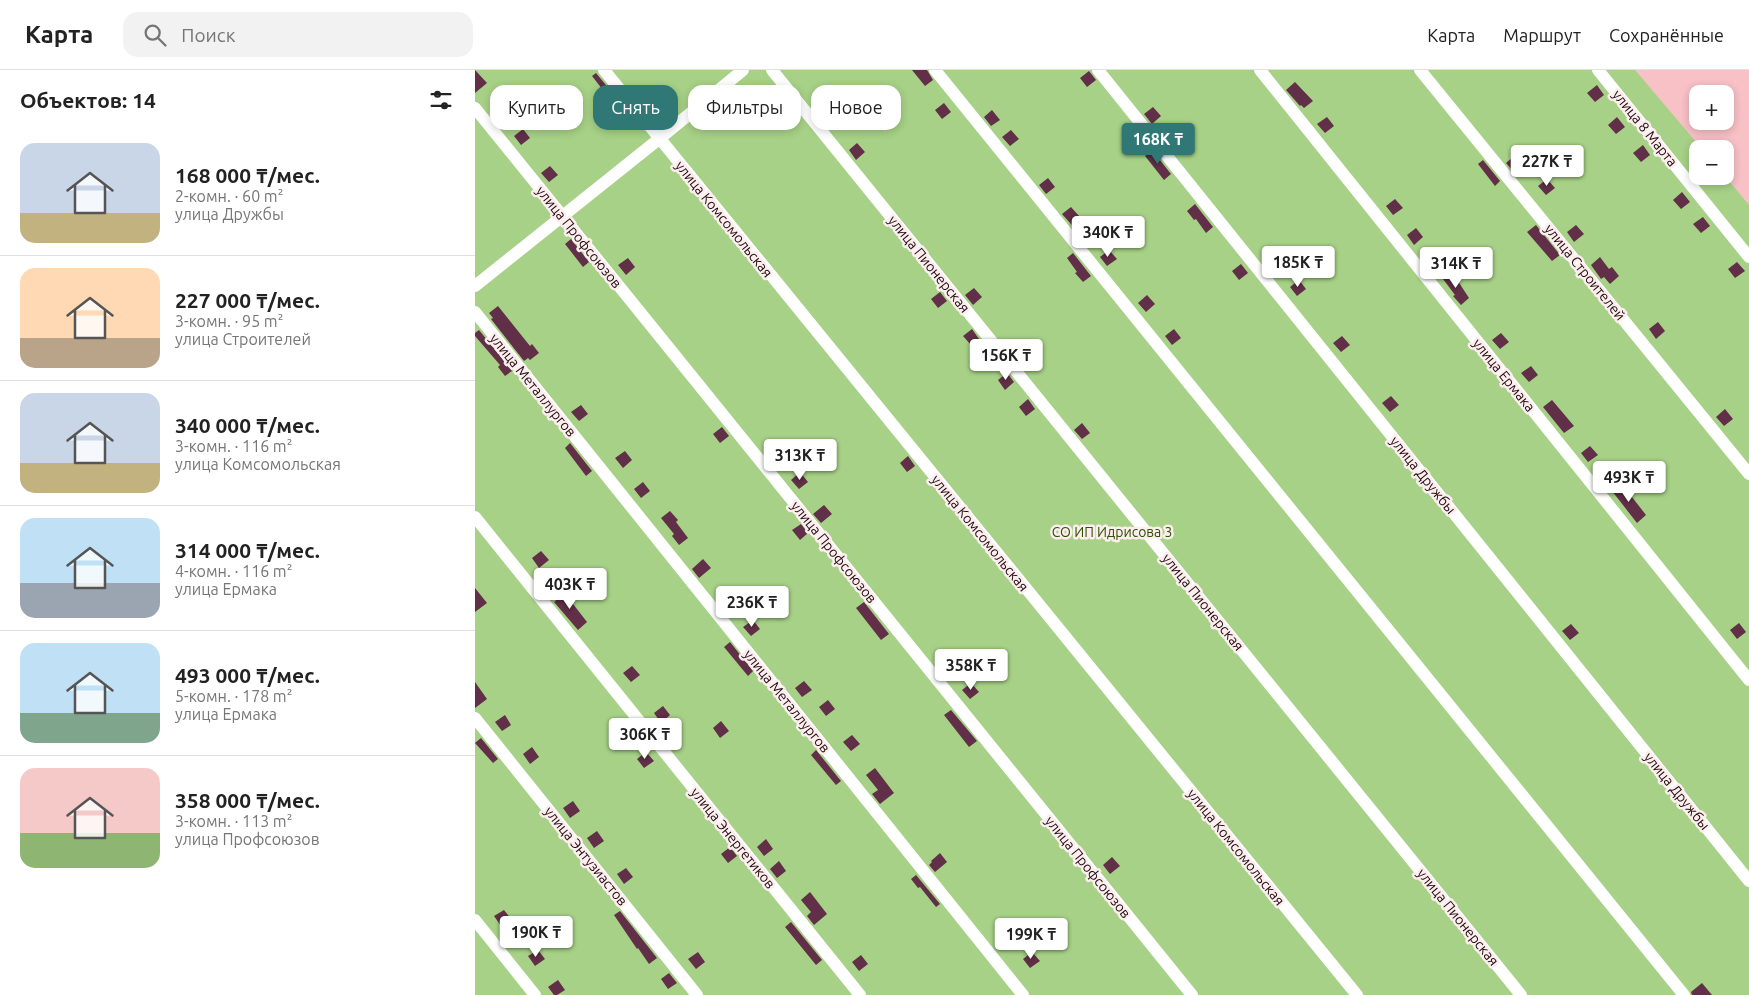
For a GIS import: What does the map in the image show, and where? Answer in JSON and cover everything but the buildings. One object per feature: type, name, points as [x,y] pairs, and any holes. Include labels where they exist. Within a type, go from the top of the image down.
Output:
[{"type":"street","name":"улица Комсомольская","points":[[604,70],[1357,995]]},
{"type":"street","points":[[475,286],[743,70]]},
{"type":"street","name":"улица Пионерская","points":[[772,70],[1521,995]]},
{"type":"street","points":[[935,70],[1683,995]]},
{"type":"street","name":"улица Дружбы","points":[[1098,70],[1749,881]]},
{"type":"street","name":"улица Ермака","points":[[1260,70],[1749,680]]},
{"type":"street","name":"улица Строителей","points":[[1420,70],[1749,474]]},
{"type":"street","name":"улица 8 Марта","points":[[1598,70],[1749,257]]},
{"type":"street","name":"улица Профсоюзов","points":[[475,108],[1192,995]]},
{"type":"street","name":"улица Металлургов","points":[[475,312],[1023,995]]},
{"type":"street","name":"улица Энергетиков","points":[[475,517],[860,995]]},
{"type":"street","name":"улица Энтузиастов","points":[[475,718],[697,995]]},
{"type":"street","points":[[475,920],[535,995]]},
{"type":"green space","name":"СО ИП Идрисова 3","points":[[475,70],[1635,70],[1694,140],[1689,140],[1689,185],[1732,185],[1749,205],[1749,995],[475,995]]}]
